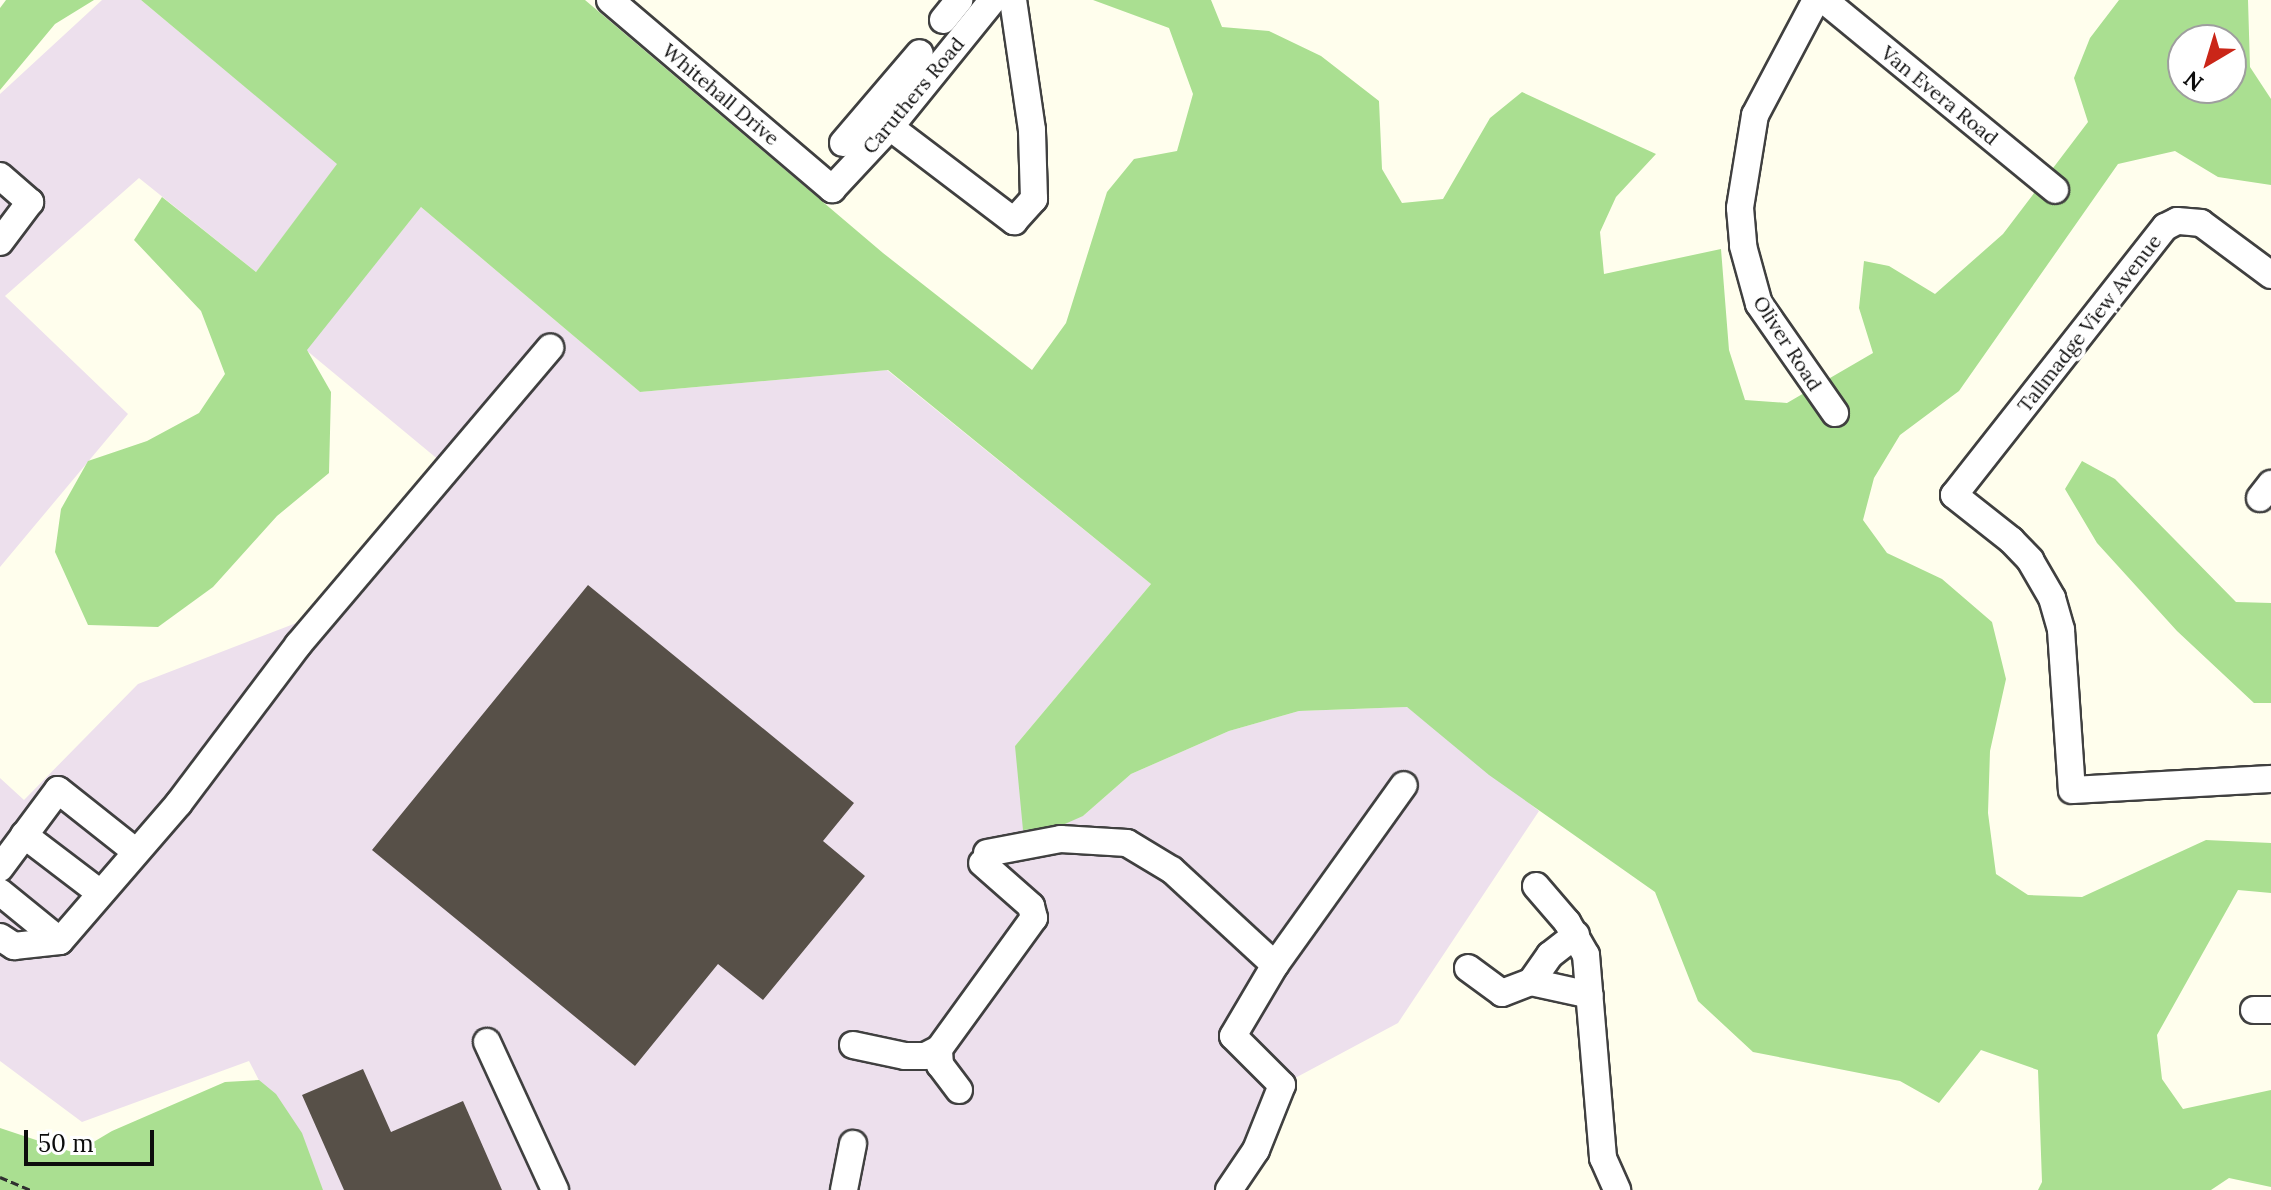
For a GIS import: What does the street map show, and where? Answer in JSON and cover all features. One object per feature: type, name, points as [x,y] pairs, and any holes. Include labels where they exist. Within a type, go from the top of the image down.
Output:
[{"type":"street","name":"Whitehall Drive","points":[[610,0],[832,189]]},
{"type":"street","name":"Caruthers Road","points":[[832,189],[893,111],[993,0]]},
{"type":"street","points":[[893,111],[1014,221],[1034,199],[1032,130],[1013,0]]},
{"type":"street","name":"Oliver Road","points":[[1816,0],[1755,115],[1740,208],[1743,246],[1759,304],[1835,413]]},
{"type":"street","name":"Van Evera Road","points":[[1824,0],[2055,190]]},
{"type":"street","points":[[843,143],[893,111],[920,53]]},
{"type":"street","points":[[0,176],[30,202],[0,242]]},
{"type":"street","name":"Tallmadge View Avenue","points":[[2271,275],[2201,223],[2177,221],[2165,227],[1954,495],[2021,550],[2052,598],[2061,630],[2072,790],[2271,779]]},
{"type":"street","points":[[0,937],[14,946],[60,941],[252,712],[298,645],[550,348]]},
{"type":"street","points":[[1229,1190],[1256,1150],[1282,1085],[1233,1036],[1275,965],[1404,785]]},
{"type":"street","points":[[0,868],[58,790],[135,851]]},
{"type":"street","points":[[24,835],[100,893]]},
{"type":"street","points":[[853,1045],[905,1056],[925,1056],[939,1049],[1034,918],[1031,906],[984,858],[1061,839],[1098,837],[1127,843],[1172,870],[1275,965]]},
{"type":"street","points":[[1536,886],[1576,935],[1586,955],[1603,1158],[1617,1190]]},
{"type":"street","points":[[0,892],[60,941]]},
{"type":"street","points":[[1531,982],[1550,955],[1576,935]]},
{"type":"street","points":[[1468,968],[1502,993],[1531,982],[1590,995]]},
{"type":"street","points":[[487,1042],[555,1190]]},
{"type":"street","points":[[939,1049],[940,1065],[959,1090]]},
{"type":"street","points":[[844,1190],[853,1144]]},
{"type":"path","points":[[0,1177],[30,1190]]},
{"type":"shaded area","points":[[102,0],[141,0],[338,164],[256,272],[139,178],[5,296],[128,414],[0,567],[0,94]]},
{"type":"shaded area","points":[[421,207],[640,392],[887,370],[1151,584],[1015,746],[1083,816],[1131,774],[1229,731],[1299,711],[1407,707],[1539,811],[1398,1023],[1282,1085],[1229,1190],[316,1190],[249,1061],[82,1122],[0,1061],[0,778],[24,800],[138,684],[312,617],[440,461],[306,350]]},
{"type":"green space","points":[[6,0],[94,0],[55,24],[0,90],[0,8]]},
{"type":"green space","points":[[141,0],[585,0],[883,253],[1032,370],[1066,323],[1107,192],[1134,159],[1177,151],[1193,94],[1169,28],[1093,0],[1211,0],[1222,27],[1269,31],[1321,56],[1379,101],[1382,169],[1402,203],[1443,199],[1490,118],[1522,92],[1656,154],[1616,197],[1600,232],[1604,274],[1721,249],[1729,350],[1745,400],[1787,403],[1873,353],[1859,308],[1864,261],[1889,266],[1935,294],[2003,234],[2088,122],[2074,78],[2090,38],[2119,0],[2248,0],[2250,67],[2271,99],[2271,185],[2218,177],[2175,151],[2118,164],[1959,391],[1900,435],[1874,478],[1863,520],[1887,553],[1942,579],[1992,622],[2006,679],[1990,751],[1988,813],[1996,874],[2028,895],[2082,897],[2206,840],[2271,843],[2271,893],[2238,890],[2157,1035],[2162,1079],[2183,1109],[2271,1090],[2271,1187],[2229,1178],[2211,1190],[2038,1190],[2042,1182],[2038,1070],[1981,1050],[1939,1103],[1900,1081],[1753,1052],[1698,1001],[1655,892],[1489,775],[1407,707],[1299,711],[1229,731],[1131,774],[1083,816],[1058,827],[1023,830],[1015,746],[1151,584],[888,370],[640,392],[421,207],[307,350],[331,392],[329,473],[277,516],[213,587],[158,627],[88,625],[55,552],[61,509],[88,461],[147,441],[199,413],[225,374],[201,311],[134,240],[162,197],[256,272],[337,164]]},
{"type":"green space","points":[[2082,461],[2115,479],[2236,602],[2271,603],[2271,703],[2254,703],[2177,631],[2097,543],[2065,489]]},
{"type":"green space","points":[[259,1080],[276,1094],[302,1133],[323,1190],[0,1190],[0,1128],[75,1153],[112,1131],[225,1082]]},
{"type":"building","points":[[588,585],[854,803],[823,841],[865,876],[763,1000],[718,964],[635,1066],[372,850]]},
{"type":"building","points":[[363,1069],[391,1132],[463,1101],[502,1190],[344,1190],[302,1095]]}]
